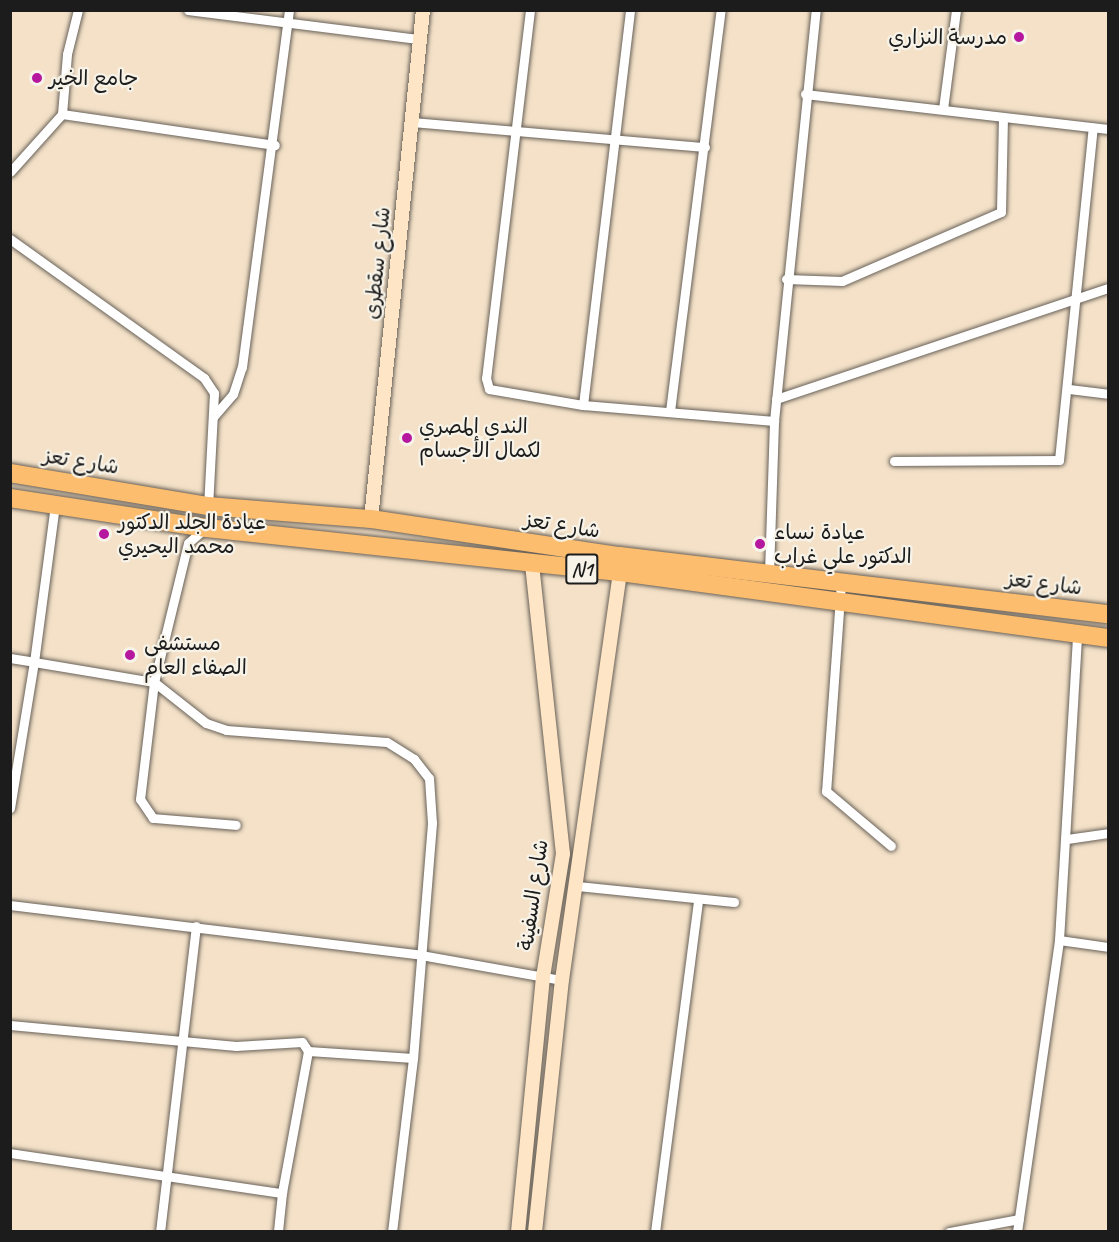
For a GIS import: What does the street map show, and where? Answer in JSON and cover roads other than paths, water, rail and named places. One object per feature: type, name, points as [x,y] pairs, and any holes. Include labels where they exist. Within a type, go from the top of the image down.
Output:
[{"type":"highway","name":"شارع تعز","points":[[10,473],[208,506],[371,519],[841,583],[1108,614]]},
{"type":"highway","points":[[55,504],[57,480]]},
{"type":"highway","name":"شارع تعز","points":[[10,498],[206,528],[368,542],[532,564],[620,572],[1108,638]]},
{"type":"highway","points":[[368,542],[371,519]]},
{"type":"street","points":[[10,172],[63,114],[67,54],[78,10]]},
{"type":"street","points":[[188,10],[289,16],[420,39]]},
{"type":"street","name":"شارع سقطرى","points":[[371,519],[423,10]]},
{"type":"street","points":[[530,10],[486,378],[489,389],[501,395],[583,405],[774,421]]},
{"type":"street","points":[[583,405],[630,10]]},
{"type":"street","points":[[670,411],[721,10]]},
{"type":"street","points":[[769,573],[774,421],[786,279],[816,10]]},
{"type":"street","points":[[943,109],[956,10]]},
{"type":"street","points":[[213,417],[233,394],[242,367],[275,145],[289,16]]},
{"type":"street","points":[[805,94],[943,109],[1004,119],[1108,129]]},
{"type":"street","points":[[63,114],[275,145]]},
{"type":"street","points":[[786,279],[842,281],[1001,212],[1004,119]]},
{"type":"street","points":[[412,122],[514,133],[705,147]]},
{"type":"street","points":[[894,461],[1054,462],[1061,455],[1093,128]]},
{"type":"street","points":[[10,239],[204,378],[214,393],[208,506]]},
{"type":"street","points":[[776,399],[1108,288]]},
{"type":"street","points":[[1069,389],[1108,394]]},
{"type":"street","points":[[10,808],[34,662],[55,504]]},
{"type":"street","points":[[179,524],[188,543]]},
{"type":"street","points":[[206,528],[188,543],[154,682],[143,811],[153,818],[236,825]]},
{"type":"street","name":"شارع السفينة","points":[[518,1232],[543,977],[563,854],[532,564]]},
{"type":"street","name":"شارع السفينة","points":[[535,1232],[562,980],[620,572]]},
{"type":"street","points":[[841,583],[826,791],[891,846]]},
{"type":"street","points":[[1017,1232],[1059,940],[1067,839],[1077,634]]},
{"type":"street","points":[[10,658],[154,682],[206,723],[226,730],[387,742],[414,759],[429,778],[431,798],[413,1058],[392,1232]]},
{"type":"street","points":[[1067,839],[1108,833]]},
{"type":"street","points":[[563,854],[579,855]]},
{"type":"street","points":[[577,886],[734,902]]},
{"type":"street","points":[[655,1232],[698,900]]},
{"type":"street","points":[[10,906],[196,926],[421,955],[562,980]]},
{"type":"street","points":[[160,1232],[164,1171],[196,926]]},
{"type":"street","points":[[1059,940],[1108,947]]},
{"type":"street","points":[[10,1025],[182,1039],[236,1046],[302,1042],[308,1051],[282,1193],[278,1232]]},
{"type":"street","points":[[308,1051],[413,1058]]},
{"type":"street","points":[[10,1152],[164,1171],[282,1193]]},
{"type":"street","points":[[949,1232],[1019,1219]]},
{"type":"place","name":"مدرسة النزاري","points":[[1019,37]]},
{"type":"place","name":"جامع الخير","points":[[37,78]]},
{"type":"place","name":"الندي المصري لكمال الأجسام","points":[[407,438]]},
{"type":"place","name":"عيادة الجلد الدكتور محمد اليحيري","points":[[104,534]]},
{"type":"place","name":"عيادة نساء الدكتور علي غراب","points":[[760,544]]},
{"type":"place","name":"مستشفى الصفاء العام","points":[[130,655]]}]
